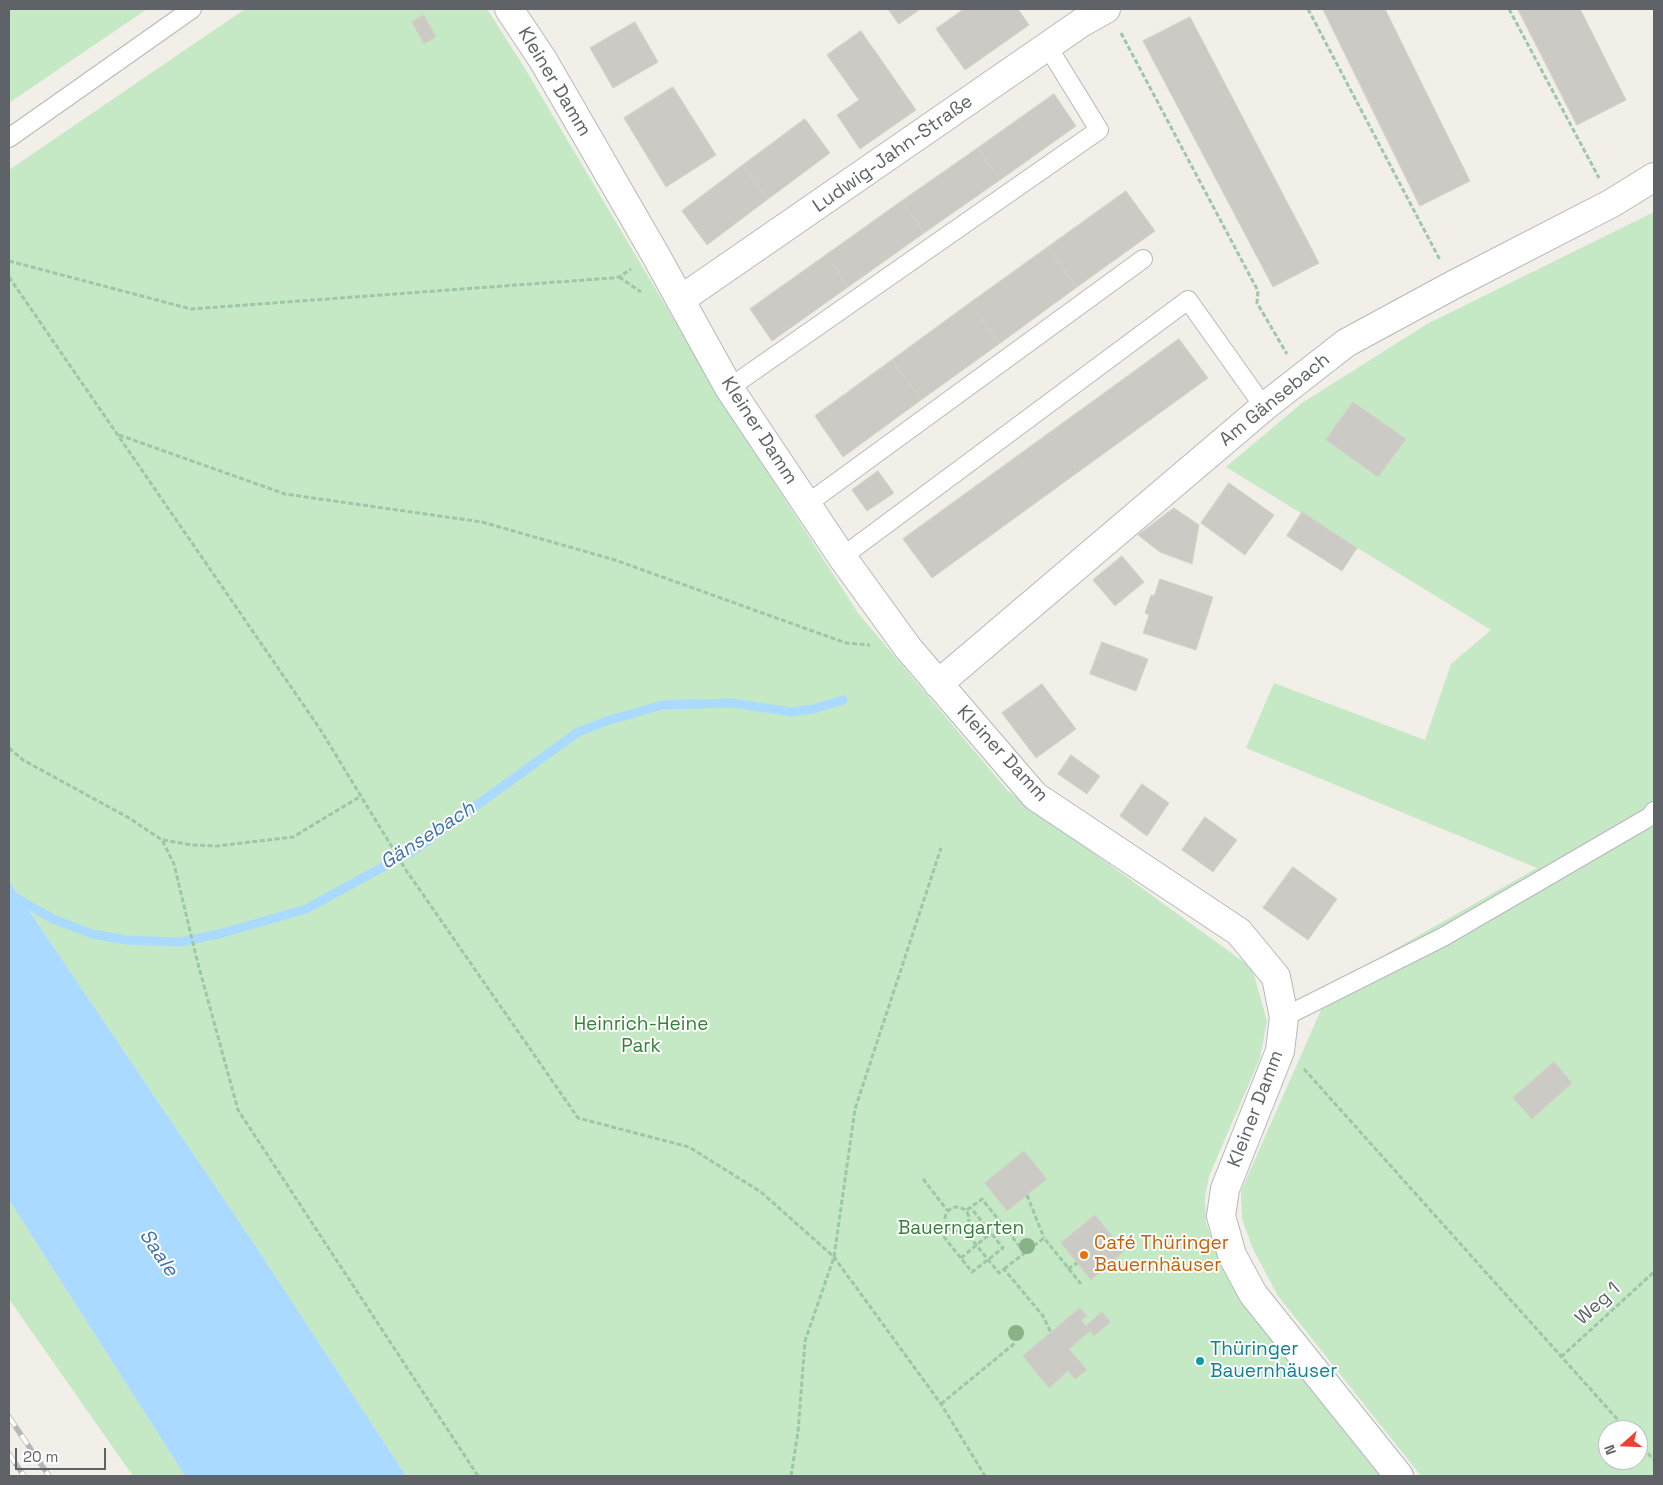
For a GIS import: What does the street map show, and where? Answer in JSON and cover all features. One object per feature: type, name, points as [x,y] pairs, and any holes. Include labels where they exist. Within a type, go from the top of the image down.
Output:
[{"type":"street","name":"Kleiner Damm","points":[[509,9],[548,69],[655,254],[729,388],[842,557],[908,648],[1035,796],[1239,932],[1276,977],[1284,1017],[1280,1051],[1225,1190],[1221,1216],[1232,1254],[1253,1294],[1399,1476]]},
{"type":"street","name":"Ludwig-Jahn-Straße","points":[[680,300],[1048,47],[1076,16],[1112,18]]},
{"type":"street","name":"Am Gänsebach","points":[[938,684],[1264,407],[1346,343],[1612,203],[1654,177]]},
{"type":"lane","points":[[9,137],[192,9]]},
{"type":"lane","points":[[729,388],[1099,130],[1048,47]]},
{"type":"lane","points":[[807,504],[1143,258]]},
{"type":"lane","points":[[842,557],[1188,300],[1264,407]]},
{"type":"lane","points":[[1284,1017],[1443,937],[1653,814]]},
{"type":"path","points":[[1308,9],[1453,285]]},
{"type":"path","points":[[1509,9],[1612,203]]},
{"type":"path","points":[[1112,18],[1258,291],[1257,303],[1302,378]]},
{"type":"path","points":[[9,262],[190,309],[619,277]]},
{"type":"path","points":[[9,277],[320,729],[406,870],[578,1118],[689,1146],[760,1192],[834,1257],[941,1404],[985,1476]]},
{"type":"path","points":[[118,435],[286,494],[482,522],[615,560],[846,643],[908,648]]},
{"type":"path","points":[[9,748],[23,760],[129,818],[162,840],[192,845],[217,846],[293,837],[362,796]]},
{"type":"path","points":[[162,840],[174,864],[188,926],[238,1110],[478,1476]]},
{"type":"path","points":[[791,1476],[798,1432],[805,1340],[834,1257],[855,1109],[941,848]]},
{"type":"path","points":[[1280,1051],[1297,1062],[1618,1420]]},
{"type":"path","points":[[923,1179],[948,1210]]},
{"type":"path","points":[[1027,1195],[1044,1238],[1081,1284]]},
{"type":"path","points":[[967,1210],[982,1199],[1025,1253]]},
{"type":"path","points":[[958,1206],[967,1210],[970,1221],[964,1230],[955,1231],[948,1227],[944,1218],[948,1210],[958,1206]]},
{"type":"path","points":[[948,1227],[940,1232],[972,1272],[1003,1248],[971,1208]]},
{"type":"path","points":[[964,1230],[999,1273],[1044,1238]]},
{"type":"path","points":[[961,1258],[991,1233]]},
{"type":"path","points":[[1068,1268],[1077,1263]]},
{"type":"path","points":[[1004,1269],[1042,1316],[1051,1332]]},
{"type":"path","name":"Weg 1","points":[[1560,1357],[1654,1272]]},
{"type":"path","points":[[941,1404],[1015,1343]]},
{"type":"green space","points":[[9,9],[147,9],[9,103]]},
{"type":"green space","name":"Heinrich-Heine Park","points":[[245,9],[487,9],[524,67],[728,411],[858,613],[1008,791],[1252,968],[1267,1021],[1260,1058],[1209,1176],[1205,1197],[1206,1222],[1219,1259],[1244,1300],[1390,1476],[406,1476],[257,1248],[9,881],[9,170]]},
{"type":"green space","points":[[1654,212],[1654,1476],[1421,1476],[1278,1296],[1253,1249],[1242,1219],[1241,1191],[1332,985],[1537,868],[1246,748],[1274,683],[1425,740],[1451,664],[1491,630],[1226,467],[1302,403],[1427,324]]},
{"type":"green space","points":[[9,1200],[185,1476],[133,1476],[9,1299]]},
{"type":"water","name":"Saale","points":[[9,881],[257,1248],[406,1476],[185,1476],[9,1200]]},
{"type":"building","points":[[888,9],[918,9],[919,10],[899,24]]},
{"type":"building","points":[[964,9],[1018,9],[1029,25],[965,70],[936,29]]},
{"type":"building","points":[[1323,9],[1385,9],[1470,181],[1420,206]]},
{"type":"building","points":[[1518,9],[1580,9],[1626,100],[1577,125]]},
{"type":"building","points":[[424,15],[436,37],[424,44],[412,22]]},
{"type":"building","points":[[1190,17],[1319,263],[1273,287],[1143,41]]},
{"type":"building","points":[[635,22],[658,62],[613,88],[590,48]]},
{"type":"building","points":[[861,31],[916,110],[860,149],[837,115],[859,100],[827,55]]},
{"type":"building","points":[[673,87],[716,155],[666,187],[624,118]]},
{"type":"building","points":[[1054,94],[1076,126],[1000,180],[978,148]]},
{"type":"building","points":[[805,119],[830,153],[768,199],[743,165]]},
{"type":"building","points":[[978,148],[1000,180],[924,233],[902,201]]},
{"type":"building","points":[[743,165],[768,199],[707,245],[682,211]]},
{"type":"building","points":[[1126,191],[1155,231],[1077,287],[1048,247]]},
{"type":"building","points":[[902,201],[924,233],[848,287],[826,255]]},
{"type":"building","points":[[1048,247],[1077,287],[999,344],[970,303]]},
{"type":"building","points":[[826,255],[848,287],[772,341],[750,309]]},
{"type":"building","points":[[970,303],[999,344],[921,400],[892,360]]},
{"type":"building","points":[[1179,339],[1208,378],[932,578],[903,539]]},
{"type":"building","points":[[892,360],[921,400],[843,457],[815,416]]},
{"type":"building","points":[[1353,402],[1406,439],[1378,477],[1326,440]]},
{"type":"building","points":[[878,471],[894,493],[867,511],[852,490]]},
{"type":"building","points":[[1229,483],[1274,515],[1245,555],[1201,523]]},
{"type":"building","points":[[1174,508],[1199,525],[1192,564],[1160,552],[1138,535]]},
{"type":"building","points":[[1302,512],[1357,548],[1342,571],[1287,536]]},
{"type":"building","points":[[1122,556],[1144,582],[1115,606],[1093,580]]},
{"type":"building","points":[[1160,579],[1213,597],[1196,650],[1143,633],[1149,615],[1145,613],[1151,595],[1154,596]]},
{"type":"building","points":[[1102,642],[1148,659],[1136,691],[1090,674]]},
{"type":"building","points":[[1042,684],[1076,729],[1036,758],[1002,713]]},
{"type":"building","points":[[1071,755],[1100,776],[1087,794],[1058,774]]},
{"type":"building","points":[[1142,784],[1169,803],[1147,836],[1120,816]]},
{"type":"building","points":[[1205,817],[1237,840],[1213,872],[1182,850]]},
{"type":"building","points":[[1293,867],[1337,899],[1308,940],[1263,908]]},
{"type":"building","points":[[1554,1062],[1572,1083],[1532,1119],[1513,1098]]},
{"type":"building","points":[[1024,1151],[1047,1179],[1007,1211],[985,1183]]},
{"type":"building","points":[[1095,1215],[1124,1251],[1091,1280],[1061,1243]]},
{"type":"building","points":[[1080,1308],[1087,1316],[1081,1320],[1090,1331],[1069,1349],[1087,1370],[1075,1379],[1068,1371],[1049,1388],[1023,1356]]},
{"type":"building","points":[[1102,1312],[1111,1322],[1094,1336],[1086,1326]]},
{"type":"waterway","name":"Gänsebach","points":[[9,894],[53,919],[92,934],[126,940],[180,942],[219,934],[306,909],[416,849],[578,732],[607,721],[662,705],[732,703],[792,712],[813,709],[843,700]]},
{"type":"railway","points":[[9,1417],[49,1476]]},
{"type":"railway","points":[[9,1454],[24,1476]]},
{"type":"place","name":"Café Thüringer Bauernhäuser","points":[[1084,1255]]},
{"type":"place","name":"Thüringer Bauernhäuser","points":[[1200,1361]]},
{"type":"park label","name":"Bauerngarten","points":[[961,1229]]}]
